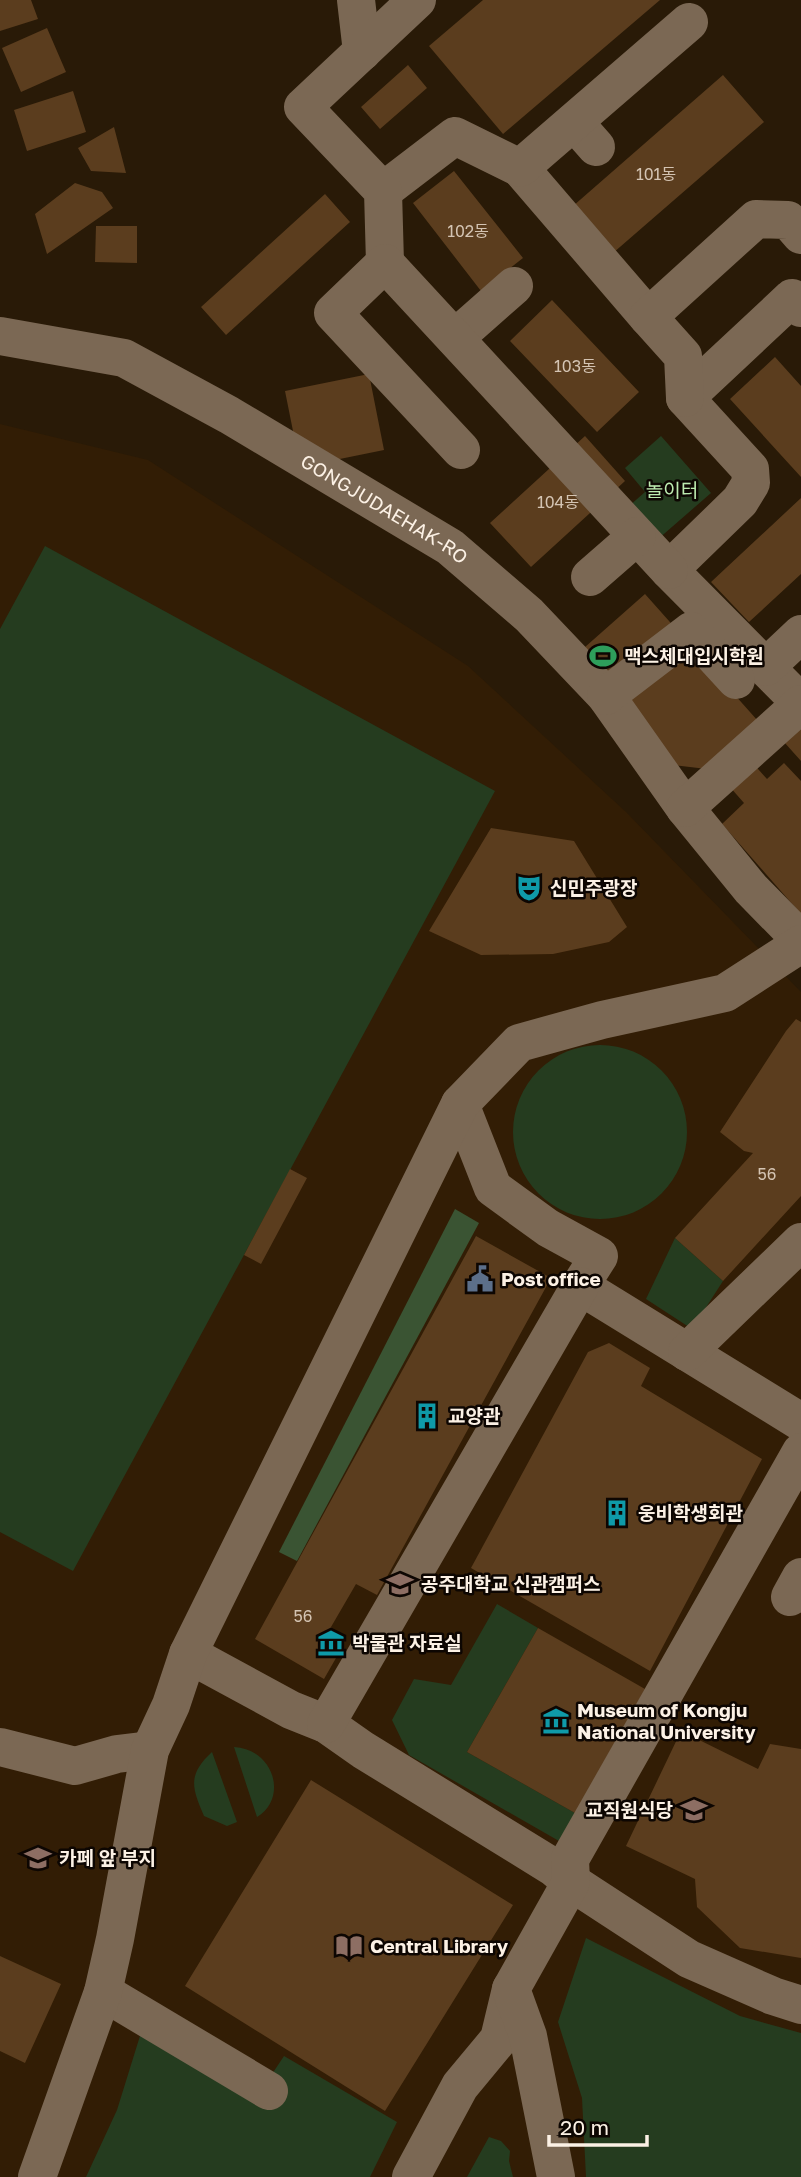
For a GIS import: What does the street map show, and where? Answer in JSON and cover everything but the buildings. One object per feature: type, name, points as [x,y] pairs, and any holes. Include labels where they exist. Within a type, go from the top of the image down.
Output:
[{"type":"street","points":[[356,0],[362,52]]},
{"type":"street","points":[[417,0],[303,107],[383,191],[385,262],[668,570],[751,673]]},
{"type":"street","points":[[520,168],[585,135],[689,22]]},
{"type":"street","points":[[383,191],[455,136],[520,168],[683,356],[685,398],[750,469],[751,483],[740,501],[668,570]]},
{"type":"street","points":[[648,317],[756,219],[788,220],[801,236]]},
{"type":"street","points":[[385,262],[333,313],[460,450]]},
{"type":"street","points":[[455,338],[513,286]]},
{"type":"street","points":[[685,398],[792,298],[801,308]]},
{"type":"street","name":"GONGJUDAEHAK-RO","points":[[0,336],[124,358],[241,422],[450,547],[529,615],[606,696],[685,808],[751,889],[801,942]]},
{"type":"street","points":[[590,577],[636,536]]},
{"type":"street","points":[[606,696],[682,622],[751,673],[801,704],[685,808]]},
{"type":"street","points":[[751,673],[801,634]]},
{"type":"street","points":[[37,2177],[103,1992],[116,1939],[150,1750],[171,1705],[188,1654],[460,1104],[519,1043],[603,1020],[725,993],[801,942]]},
{"type":"street","points":[[326,1724],[599,1256],[548,1228],[493,1188],[460,1104]]},
{"type":"street","points":[[687,1352],[801,1242]]},
{"type":"street","points":[[580,1286],[801,1422]]},
{"type":"street","points":[[411,2177],[460,2086],[499,2039],[511,1989],[571,1882],[570,1859],[798,1463]]},
{"type":"street","points":[[188,1654],[291,1710],[326,1724],[553,1867],[571,1882],[689,1959],[801,2005]]},
{"type":"street","points":[[0,1747],[75,1766],[117,1754],[150,1750]]},
{"type":"street","points":[[511,1989],[528,2036],[556,2177]]},
{"type":"street","points":[[103,1992],[269,2091]]},
{"type":"shaded area","name":"공주대학교 신관캠퍼스","points":[[0,424],[148,460],[468,666],[626,812],[801,992],[801,2177],[0,2177]]},
{"type":"green space","name":"놀이터","points":[[661,436],[711,493],[657,540],[628,507],[645,492],[625,468]]},
{"type":"green space","points":[[45,546],[495,791],[73,1571],[0,1532],[0,629]]},
{"type":"green space","points":[[600,1045],[633,1052],[661,1071],[680,1099],[687,1132],[680,1165],[661,1193],[633,1212],[600,1219],[567,1212],[539,1193],[520,1165],[513,1132],[520,1099],[539,1071],[567,1052]]},
{"type":"green space","points":[[455,1209],[479,1223],[297,1561],[279,1552]]},
{"type":"green space","points":[[675,1238],[723,1281],[692,1329],[646,1299]]},
{"type":"green space","points":[[497,1604],[538,1628],[467,1752],[575,1813],[559,1841],[409,1755],[392,1720],[414,1679],[451,1685]]},
{"type":"green space","points":[[234,1747],[259,1756],[272,1775],[272,1798],[267,1808],[257,1817]]},
{"type":"green space","points":[[212,1752],[237,1822],[227,1826],[204,1816],[195,1790],[195,1775]]},
{"type":"green space","points":[[586,1938],[740,2016],[801,2033],[801,2177],[586,2177],[582,2098],[558,2022]]},
{"type":"green space","points":[[144,2023],[260,2092],[284,2056],[397,2122],[370,2177],[86,2177],[117,2110]]},
{"type":"green space","points":[[489,2137],[501,2141],[510,2151],[509,2161],[513,2177],[467,2177]]},
{"type":"place","name":"맥스체대입시학원","points":[[603,656]]},
{"type":"place","name":"신민주광장","points":[[529,888]]},
{"type":"place","name":"Post office","points":[[480,1279]]},
{"type":"place","name":"교양관","points":[[427,1416]]},
{"type":"place","name":"웅비학생회관","points":[[617,1513]]},
{"type":"place","name":"공주대학교 신관캠퍼스","points":[[400,1584]]},
{"type":"place","name":"박물관 자료실","points":[[331,1643]]},
{"type":"place","name":"Museum of Kongju National University","points":[[556,1721]]},
{"type":"place","name":"교직원식당","points":[[694,1810]]},
{"type":"place","name":"카페 앞 부지","points":[[38,1858]]},
{"type":"place","name":"Central Library","points":[[349,1946]]}]
